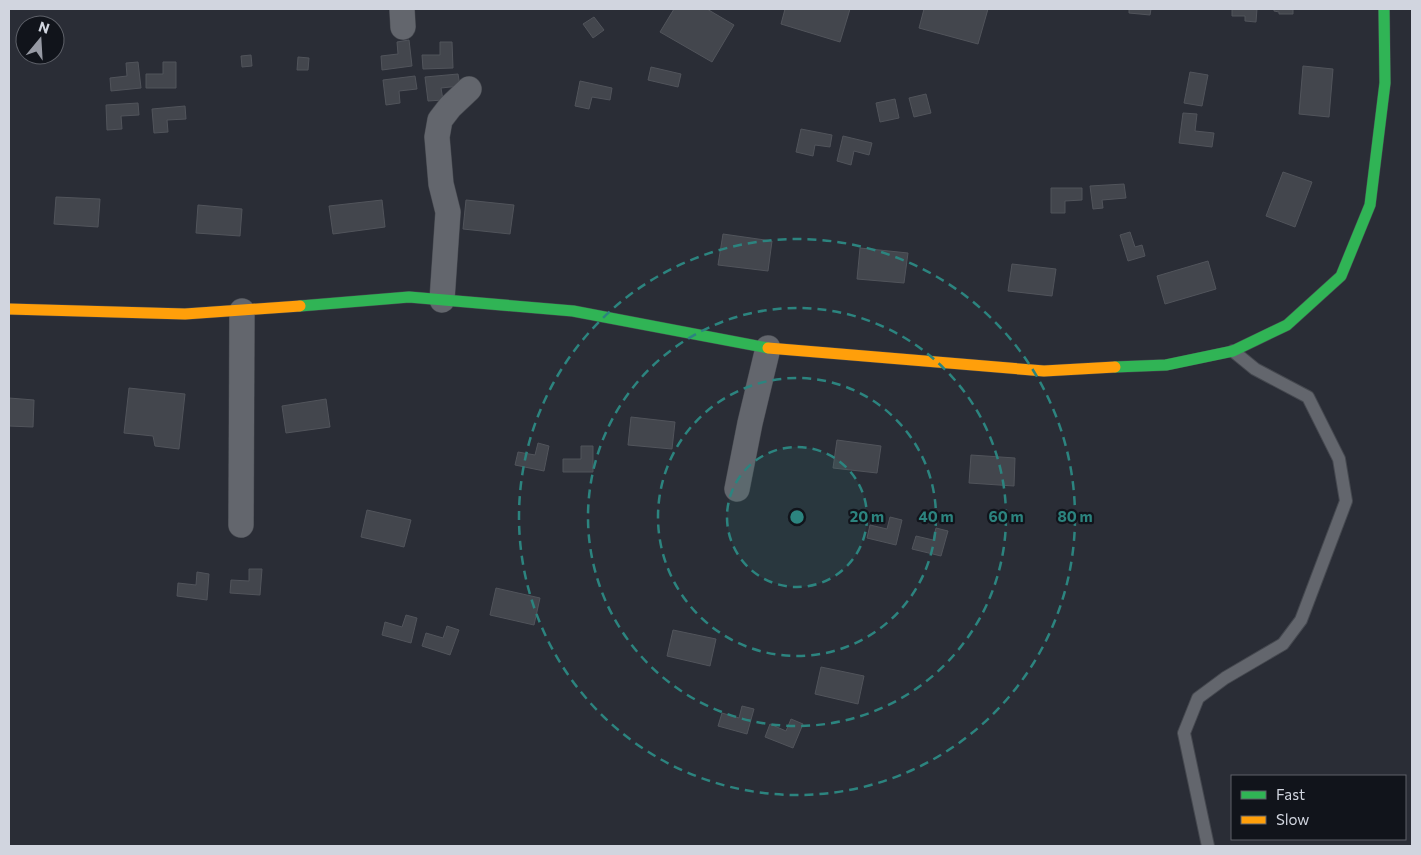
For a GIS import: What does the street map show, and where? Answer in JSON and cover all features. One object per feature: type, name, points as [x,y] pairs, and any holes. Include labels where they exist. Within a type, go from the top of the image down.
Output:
[{"type":"street","points":[[9,309],[185,314],[409,297],[573,311],[768,348],[1044,371],[1166,365],[1233,351],[1287,325],[1341,276],[1370,205],[1385,83],[1384,9]]},
{"type":"street","points":[[442,300],[448,212],[441,184],[437,137],[440,120],[450,107],[469,89]]},
{"type":"street","points":[[240,525],[242,311]]},
{"type":"street","points":[[737,489],[768,348]]},
{"type":"lane","points":[[1208,846],[1184,733],[1198,698],[1225,678],[1283,644],[1301,620],[1346,501],[1339,458],[1308,397],[1255,369],[1233,351]]},
{"type":"building","points":[[674,9],[707,9],[734,25],[712,62],[660,32]]},
{"type":"building","points":[[785,9],[850,9],[840,42],[781,24]]},
{"type":"building","points":[[924,9],[988,9],[978,44],[919,28]]},
{"type":"building","points":[[1129,9],[1151,9],[1150,15],[1129,13]]},
{"type":"building","points":[[1232,9],[1257,9],[1256,22],[1245,21],[1245,16],[1232,16]]},
{"type":"building","points":[[1274,9],[1293,9],[1293,14],[1279,14]]},
{"type":"building","points":[[594,17],[604,30],[593,38],[583,24]]},
{"type":"building","points":[[409,40],[412,66],[382,70],[381,56],[398,54],[397,42]]},
{"type":"building","points":[[440,42],[452,42],[453,68],[423,69],[422,55],[440,55]]},
{"type":"building","points":[[251,55],[252,66],[242,67],[241,56]]},
{"type":"building","points":[[298,57],[309,58],[308,70],[297,70]]},
{"type":"building","points":[[138,62],[141,88],[111,91],[110,78],[127,76],[126,63]]},
{"type":"building","points":[[163,62],[176,62],[176,88],[146,88],[146,74],[163,74]]},
{"type":"building","points":[[1303,66],[1333,69],[1329,117],[1299,114]]},
{"type":"building","points":[[651,67],[681,74],[678,87],[648,80]]},
{"type":"building","points":[[1190,72],[1208,75],[1202,106],[1184,103]]},
{"type":"building","points":[[458,74],[460,86],[441,88],[443,100],[428,101],[425,77]]},
{"type":"building","points":[[415,76],[417,89],[399,91],[400,103],[386,105],[383,80]]},
{"type":"building","points":[[580,81],[612,88],[610,100],[592,97],[589,109],[575,106]]},
{"type":"building","points":[[926,94],[931,113],[914,117],[909,98]]},
{"type":"building","points":[[895,99],[899,118],[880,122],[876,103]]},
{"type":"building","points":[[138,103],[139,115],[121,116],[122,129],[107,130],[106,105]]},
{"type":"building","points":[[185,106],[186,119],[167,120],[168,132],[154,133],[152,109]]},
{"type":"building","points":[[1183,113],[1197,114],[1195,131],[1214,133],[1212,147],[1179,143]]},
{"type":"building","points":[[801,129],[832,135],[830,147],[815,145],[813,156],[796,152]]},
{"type":"building","points":[[843,136],[872,143],[869,155],[854,151],[851,165],[837,161]]},
{"type":"building","points":[[1283,172],[1312,182],[1295,227],[1266,216]]},
{"type":"building","points":[[1124,184],[1126,198],[1102,200],[1103,208],[1093,209],[1090,186]]},
{"type":"building","points":[[1051,188],[1082,188],[1082,200],[1065,201],[1065,213],[1051,213]]},
{"type":"building","points":[[56,197],[100,199],[98,227],[54,224]]},
{"type":"building","points":[[382,200],[385,227],[333,234],[329,206]]},
{"type":"building","points":[[466,200],[514,205],[510,234],[463,229]]},
{"type":"building","points":[[198,205],[242,209],[240,236],[196,233]]},
{"type":"building","points":[[1130,232],[1135,247],[1142,245],[1145,256],[1128,261],[1120,235]]},
{"type":"building","points":[[723,234],[772,241],[768,271],[718,265]]},
{"type":"building","points":[[860,248],[908,253],[904,283],[857,279]]},
{"type":"building","points":[[1208,261],[1216,289],[1165,304],[1157,276]]},
{"type":"building","points":[[1012,264],[1056,269],[1052,296],[1008,291]]},
{"type":"building","points":[[129,388],[185,394],[179,449],[155,446],[153,436],[124,433]]},
{"type":"building","points":[[9,398],[34,400],[33,427],[9,426]]},
{"type":"building","points":[[326,399],[330,427],[286,433],[282,406]]},
{"type":"building","points":[[631,417],[675,422],[672,449],[628,445]]},
{"type":"building","points":[[837,440],[881,446],[877,473],[833,468]]},
{"type":"building","points":[[538,443],[549,446],[544,471],[515,465],[518,452],[535,455]]},
{"type":"building","points":[[581,446],[593,446],[593,472],[563,472],[563,459],[581,459]]},
{"type":"building","points":[[971,455],[1015,458],[1014,486],[969,483]]},
{"type":"building","points":[[367,510],[411,520],[404,547],[361,537]]},
{"type":"building","points":[[890,517],[902,520],[896,545],[867,538],[870,525],[887,529]]},
{"type":"building","points":[[936,528],[948,531],[941,556],[912,549],[916,536],[933,540]]},
{"type":"building","points":[[249,569],[262,569],[260,595],[230,593],[231,580],[249,581]]},
{"type":"building","points":[[197,572],[209,574],[207,600],[177,596],[178,583],[196,585]]},
{"type":"building","points":[[496,588],[540,598],[534,625],[490,615]]},
{"type":"building","points":[[406,615],[417,618],[411,643],[382,635],[385,622],[402,627]]},
{"type":"building","points":[[447,626],[459,630],[450,655],[422,646],[426,633],[443,638]]},
{"type":"building","points":[[673,630],[716,639],[710,666],[667,656]]},
{"type":"building","points":[[821,667],[864,676],[858,704],[815,694]]},
{"type":"building","points":[[742,706],[754,709],[747,734],[718,726],[722,713],[739,718]]},
{"type":"building","points":[[791,719],[803,724],[793,748],[765,737],[770,724],[786,731]]},
{"type":"traffic: fast","points":[[1115,367],[1166,365],[1233,351],[1287,325],[1341,276],[1370,205],[1385,83],[1384,9]]},
{"type":"traffic: fast","points":[[300,306],[409,297],[573,311],[768,348]]},
{"type":"traffic: slow","points":[[9,309],[185,314],[300,306]]},
{"type":"traffic: slow","points":[[768,348],[1044,371],[1115,367]]}]
